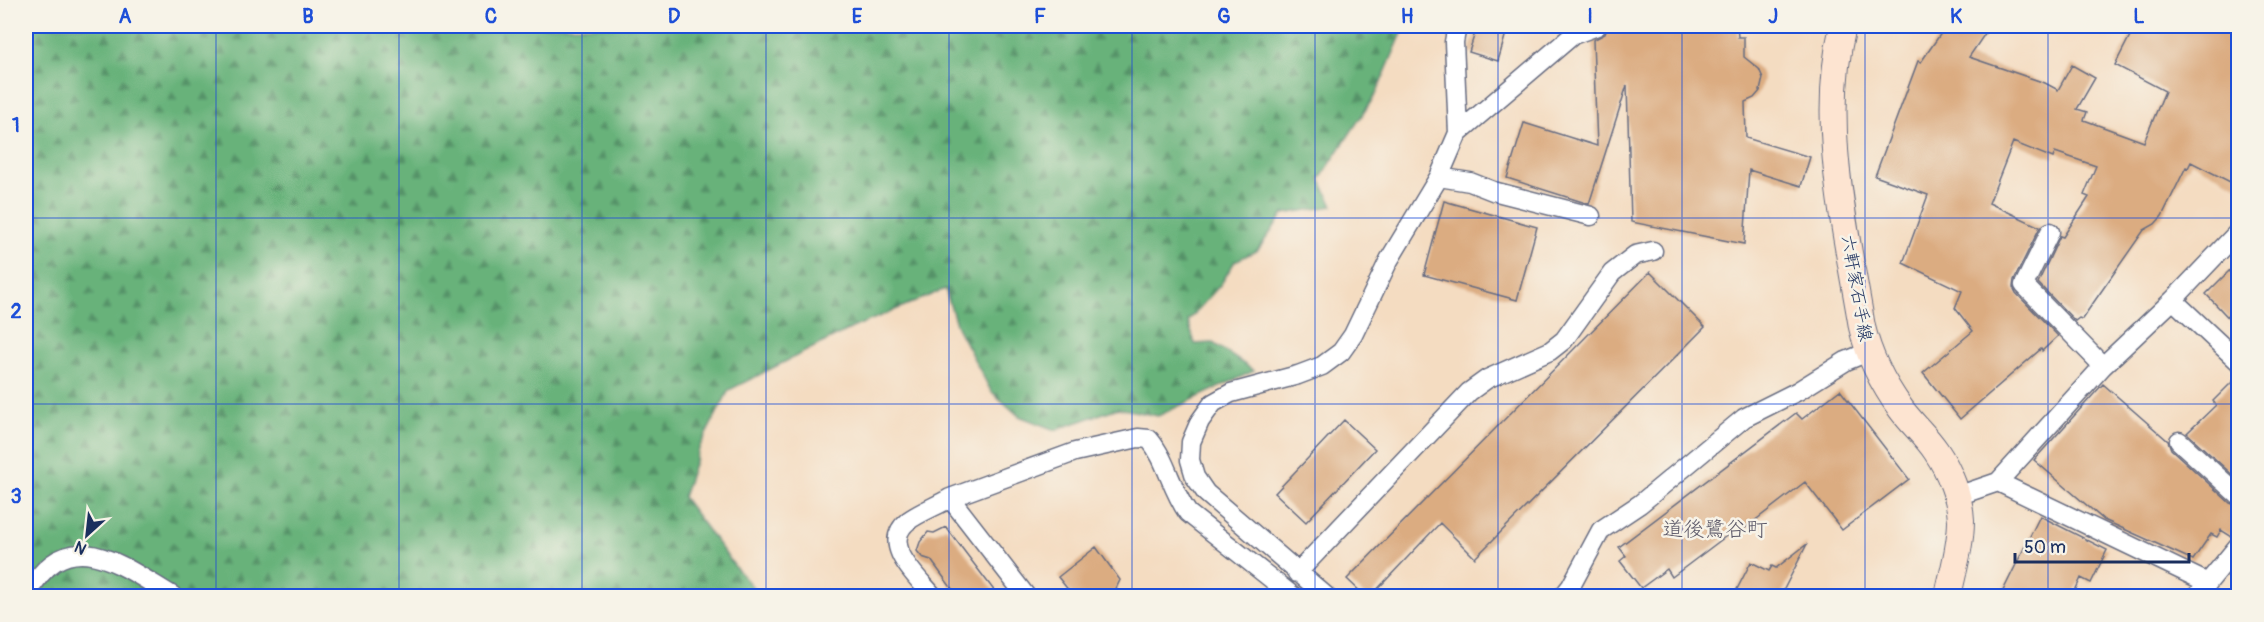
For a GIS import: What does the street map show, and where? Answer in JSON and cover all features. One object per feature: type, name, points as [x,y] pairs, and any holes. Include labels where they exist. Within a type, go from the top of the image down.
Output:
[{"type":"main road","name":"六軒家石手線","points":[[1842,26],[1833,72],[1835,144],[1858,306],[1868,352],[1901,409],[1936,451],[1957,496],[1961,518],[1960,540],[1948,597]]},
{"type":"street","points":[[1326,597],[1206,493],[1195,477],[1190,460],[1191,442],[1200,421],[1213,403],[1232,393],[1322,366],[1341,352],[1353,334],[1389,260],[1439,177],[1458,133],[1454,42],[1456,26]]},
{"type":"street","points":[[1458,133],[1573,35],[1598,26]]},
{"type":"street","points":[[1439,177],[1470,182],[1493,191],[1591,216]]},
{"type":"street","points":[[2050,232],[2024,285],[2103,366]]},
{"type":"street","points":[[1957,496],[1998,482],[2103,366],[2173,300],[2238,232]]},
{"type":"street","points":[[1297,573],[1469,392],[1487,379],[1557,346],[1564,340],[1612,273],[1635,255],[1653,251]]},
{"type":"street","points":[[2173,300],[2238,361]]},
{"type":"street","points":[[1563,597],[1601,530],[1640,504],[1744,418],[1798,390],[1846,361],[1868,352]]},
{"type":"street","points":[[933,597],[901,556],[896,544],[898,534],[907,522],[950,498],[1075,452],[1138,438],[1149,439],[1156,448],[1180,502],[1188,513],[1293,597]]},
{"type":"street","points":[[2179,441],[2238,495]]},
{"type":"street","points":[[1998,482],[2203,590],[2238,546]]},
{"type":"street","points":[[950,498],[1026,597]]},
{"type":"street","points":[[26,597],[36,577],[56,561],[76,553],[98,555],[173,597]]},
{"type":"green space","points":[[26,26],[1405,26],[1376,94],[1320,179],[1333,206],[1283,214],[1258,250],[1235,261],[1221,284],[1188,321],[1195,344],[1213,343],[1254,371],[1158,416],[1118,408],[1055,430],[1019,416],[991,391],[957,327],[945,289],[852,328],[729,390],[700,446],[683,497],[736,568],[759,594],[758,596],[26,596]]},
{"type":"building","points":[[1477,26],[1508,26],[1498,61],[1469,52]]},
{"type":"building","points":[[1608,26],[1737,26],[1738,37],[1744,37],[1744,57],[1759,69],[1763,78],[1760,91],[1754,98],[1745,102],[1746,138],[1810,157],[1801,186],[1749,170],[1744,244],[1631,222],[1627,85],[1589,204],[1507,178],[1524,123],[1597,146],[1593,40],[1605,34]]},
{"type":"building","points":[[1946,26],[1990,26],[1969,57],[2045,83],[2058,90],[2072,65],[2095,78],[2077,109],[2087,112],[2084,120],[2144,142],[2165,91],[2115,65],[2135,26],[2238,26],[2238,186],[2191,162],[2188,168],[2186,167],[2162,216],[2155,224],[2144,230],[2082,319],[2075,321],[2038,283],[2060,236],[2063,237],[2089,197],[2084,195],[2096,166],[2055,152],[2053,158],[2013,142],[1989,203],[2040,227],[2014,280],[2013,287],[2016,293],[2058,336],[1960,419],[1923,373],[1973,331],[1955,308],[1962,291],[1903,263],[1928,195],[1875,176],[1918,61],[1921,62]]},
{"type":"building","points":[[1444,201],[1537,227],[1517,300],[1424,275]]},
{"type":"building","points":[[2238,262],[2238,328],[2206,294]]},
{"type":"building","points":[[1650,272],[1705,327],[1475,558],[1440,523],[1370,597],[1366,597],[1347,579]]},
{"type":"building","points":[[2238,376],[2238,480],[2187,433],[2216,405],[2213,401]]},
{"type":"building","points":[[2103,384],[2168,441],[2171,449],[2230,503],[2238,506],[2238,535],[2232,537],[2221,530],[2217,537],[2211,534],[2193,560],[2104,520],[2034,460]]},
{"type":"building","points":[[1840,390],[1909,479],[1842,530],[1805,482],[1736,535],[1733,531],[1672,577],[1667,569],[1641,588],[1620,561],[1626,556],[1619,547],[1796,413],[1802,419]]},
{"type":"building","points":[[1344,420],[1375,449],[1306,522],[1275,493]]},
{"type":"building","points":[[2040,516],[2107,550],[2091,583],[2081,578],[2072,597],[2000,597]]},
{"type":"building","points":[[946,527],[999,597],[958,597],[931,560],[922,557],[917,551],[920,542],[928,532],[934,533]]},
{"type":"building","points":[[1807,544],[1780,597],[1733,597],[1751,562],[1769,571],[1772,566],[1776,568]]},
{"type":"building","points":[[1096,547],[1120,580],[1112,597],[1074,597],[1058,577]]},
{"type":"district","name":"道後鷺谷町","points":[[1715,529]]}]
